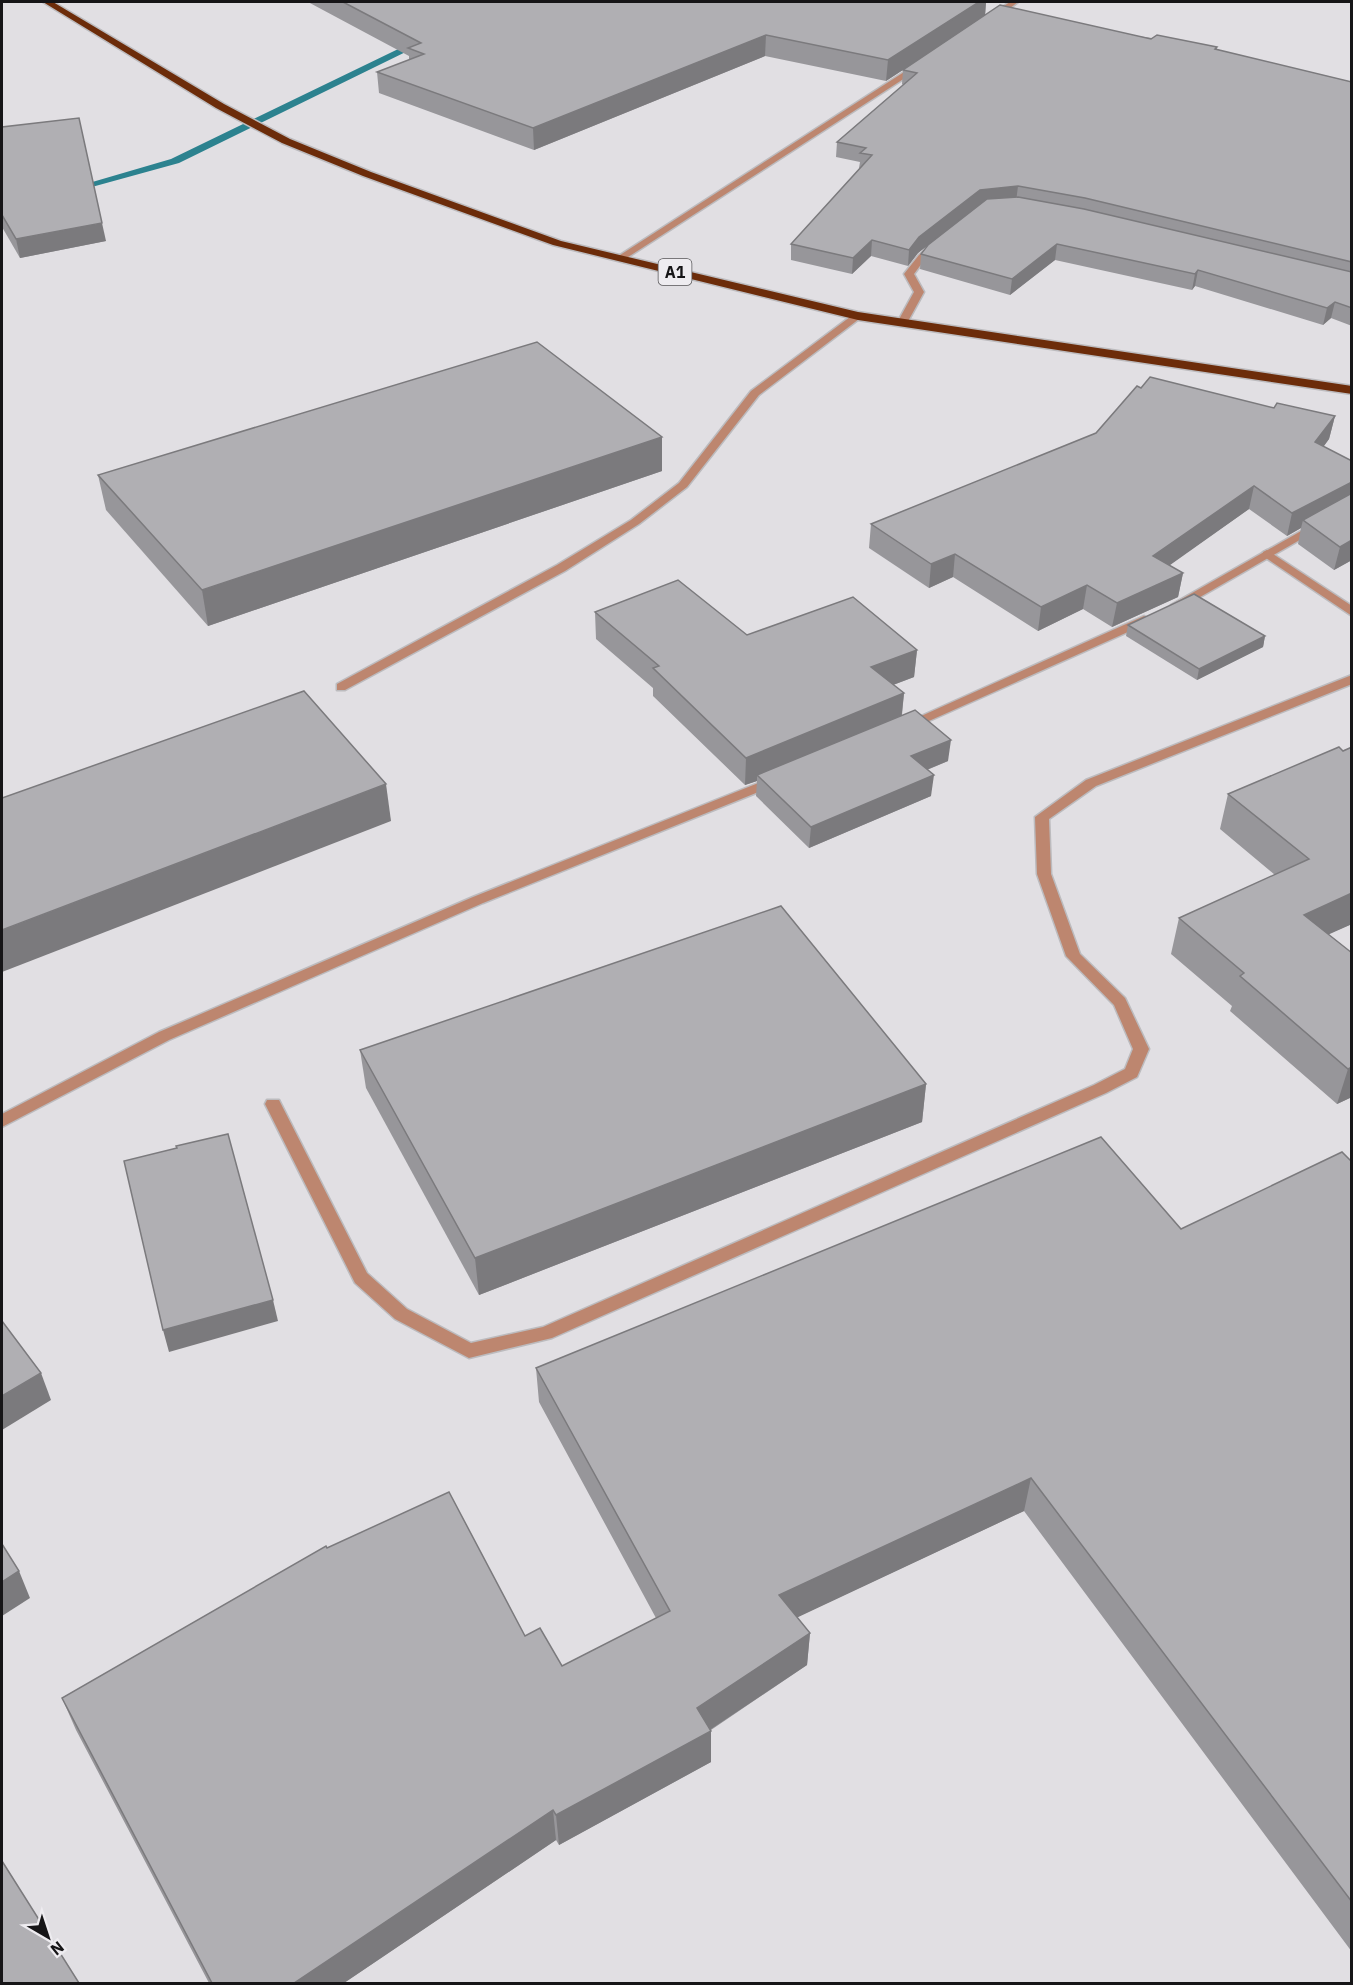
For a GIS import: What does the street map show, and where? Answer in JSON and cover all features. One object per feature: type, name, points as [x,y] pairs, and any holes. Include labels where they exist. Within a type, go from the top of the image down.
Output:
[{"type":"highway","name":"A1","points":[[47,2],[220,106],[286,141],[367,174],[557,243],[622,257],[706,281],[858,316],[1352,390]]},
{"type":"street","points":[[980,27],[1014,2]]},
{"type":"street","points":[[622,257],[922,65]]},
{"type":"street","points":[[902,322],[919,292],[909,274],[922,258],[948,237]]},
{"type":"street","points":[[341,687],[561,568],[634,522],[683,485],[755,393],[858,316]]},
{"type":"street","points":[[894,731],[1158,614],[1352,506]]},
{"type":"street","points":[[1267,554],[1352,612]]},
{"type":"street","points":[[273,1104],[361,1278],[401,1314],[469,1351],[546,1333],[1100,1089],[1131,1072],[1141,1049],[1120,1002],[1072,956],[1044,874],[1042,817],[1090,783],[1352,679]]},
{"type":"street","points":[[2,1121],[164,1036],[478,900],[785,776]]},
{"type":"building","points":[[343,2],[979,2],[888,60],[766,35],[533,128],[377,72],[424,54],[408,48],[421,43]]},
{"type":"building","points":[[1000,5],[1151,39],[1157,35],[1217,47],[1215,49],[1352,82],[1352,262],[1085,198],[1018,186],[980,190],[919,237],[909,250],[872,240],[853,258],[791,244],[872,155],[860,153],[866,148],[837,142],[917,73],[903,70]]},
{"type":"building","points":[[79,118],[102,223],[16,239],[2,215],[2,127]]},
{"type":"building","points":[[1018,197],[1084,209],[1352,272],[1352,308],[1335,302],[1327,308],[1198,270],[1195,274],[1057,244],[1012,279],[921,254],[928,245],[987,199]]},
{"type":"building","points":[[537,342],[662,437],[202,590],[98,475]]},
{"type":"building","points":[[1150,377],[1274,408],[1277,403],[1335,416],[1315,442],[1352,461],[1352,482],[1292,513],[1254,486],[1153,556],[1183,573],[1117,603],[1087,585],[1041,607],[955,554],[931,564],[871,524],[1096,433],[1137,386],[1141,388]]},
{"type":"building","points":[[1352,493],[1352,540],[1340,547],[1303,520]]},
{"type":"building","points":[[678,580],[747,635],[853,597],[917,650],[871,667],[904,693],[746,758],[653,668],[659,666],[595,612]]},
{"type":"building","points":[[1194,594],[1265,636],[1199,669],[1128,625]]},
{"type":"building","points":[[304,691],[386,784],[2,930],[2,798]]},
{"type":"building","points":[[915,710],[951,740],[911,756],[934,775],[811,827],[757,775]]},
{"type":"building","points":[[1339,747],[1343,751],[1352,747],[1352,893],[1304,915],[1352,953],[1352,1067],[1348,1069],[1240,976],[1244,973],[1179,918],[1309,859],[1228,794]]},
{"type":"building","points":[[781,906],[926,1084],[475,1258],[360,1050]]},
{"type":"building","points":[[228,1134],[273,1300],[163,1330],[124,1161]]},
{"type":"building","points":[[1101,1137],[1181,1229],[1342,1152],[1352,1162],[1352,1902],[1031,1478],[779,1595],[810,1633],[697,1708],[711,1731],[556,1815],[553,1810],[294,1983],[212,1983],[62,1698],[326,1546],[327,1548],[449,1492],[525,1636],[540,1628],[562,1666],[670,1611],[536,1368]]},
{"type":"building","points":[[2,1321],[41,1373],[2,1396]]},
{"type":"building","points":[[2,1544],[19,1571],[2,1582]]},
{"type":"building","points":[[2,1861],[79,1983],[2,1983]]},
{"type":"waterway","points":[[70,190],[175,161],[421,41]]}]
